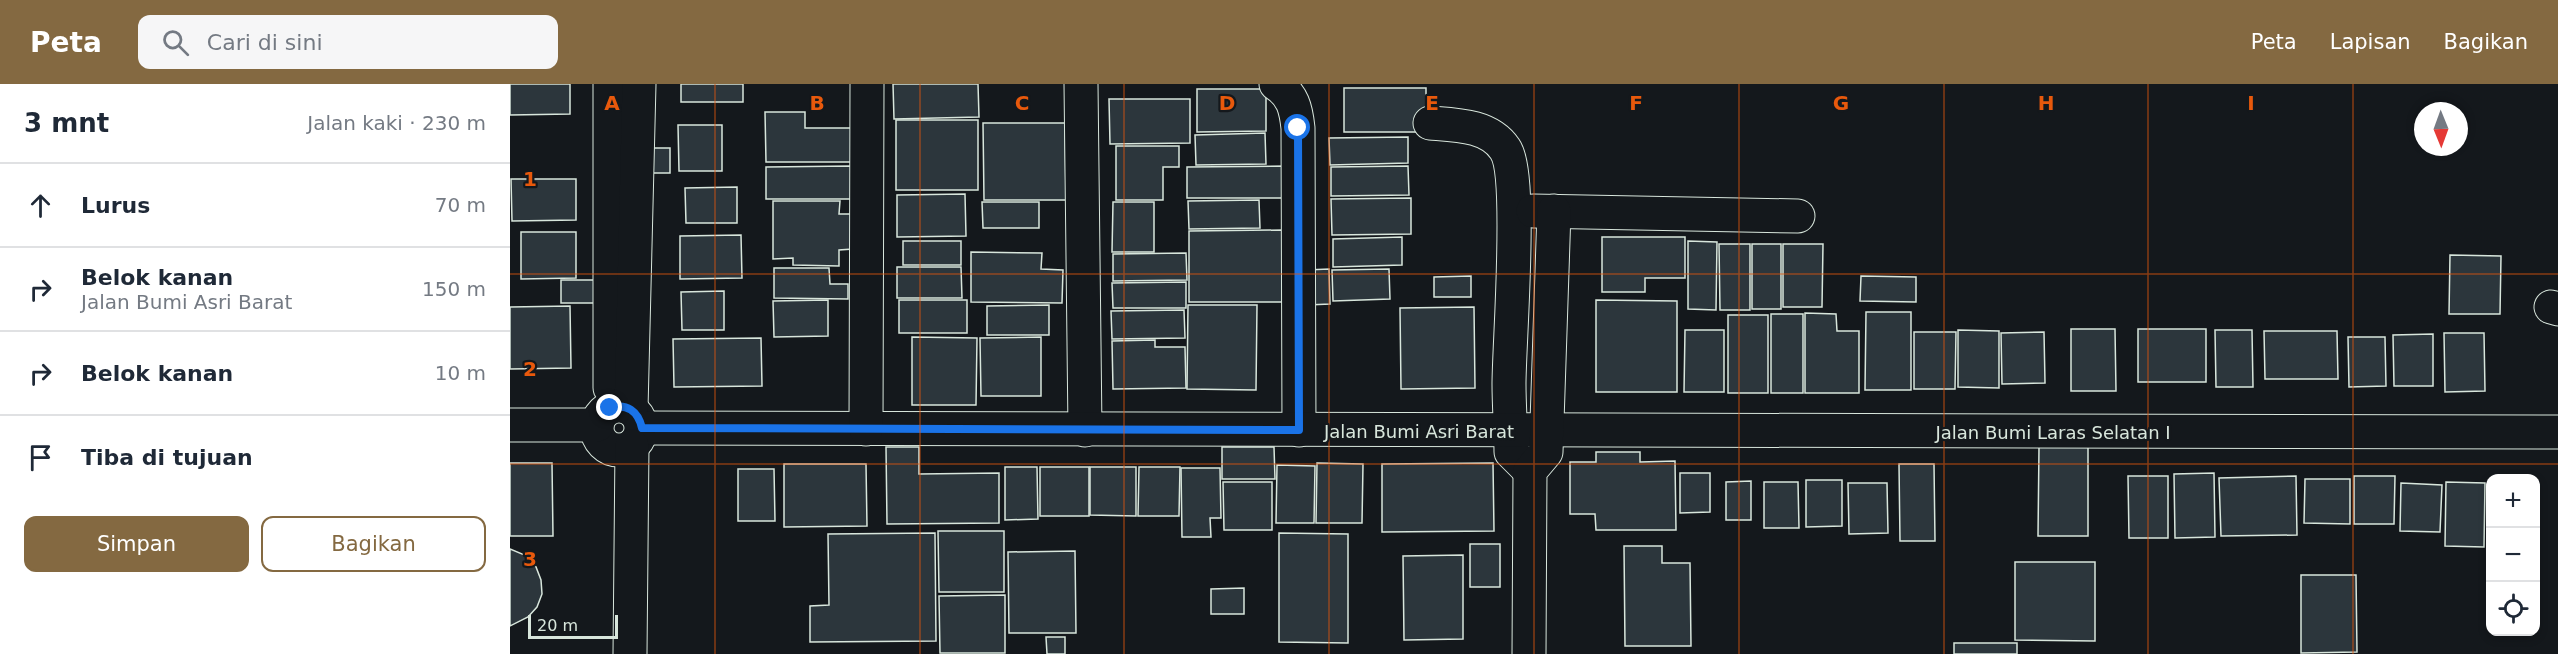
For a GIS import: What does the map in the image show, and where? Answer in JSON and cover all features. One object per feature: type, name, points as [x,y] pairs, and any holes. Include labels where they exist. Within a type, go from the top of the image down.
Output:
[{"type":"street","points":[[609,84],[630,654]]},
{"type":"street","points":[[610,654],[608,553],[620,428],[639,84]]},
{"type":"street","points":[[866,429],[867,84]]},
{"type":"street","points":[[1081,84],[1084,430]]},
{"type":"street","points":[[1276,84],[1287,91],[1295,106],[1298,128],[1299,430]]},
{"type":"street","points":[[1430,123],[1461,126],[1485,132],[1498,140],[1507,151],[1512,170],[1514,211],[1509,386],[1511,452],[1530,471]]},
{"type":"street","points":[[1514,211],[1798,216]]},
{"type":"street","points":[[1528,654],[1530,471],[1546,452],[1554,211]]},
{"type":"street","name":"Jalan Bumi Asri Barat","points":[[510,425],[620,428],[1547,431]]},
{"type":"street","name":"Jalan Bumi Laras Selatan I","points":[[1547,431],[2558,432]]},
{"type":"building","points":[[510,84],[570,84],[570,114],[510,115]]},
{"type":"building","points":[[681,84],[743,84],[743,102],[681,102]]},
{"type":"building","points":[[893,84],[978,84],[979,117],[894,119]]},
{"type":"building","points":[[1344,88],[1426,88],[1426,132],[1344,132]]},
{"type":"building","points":[[1197,89],[1266,89],[1266,131],[1197,132]]},
{"type":"building","points":[[1109,99],[1190,99],[1190,143],[1110,144]]},
{"type":"building","points":[[765,112],[805,112],[805,128],[851,128],[851,162],[766,162]]},
{"type":"building","points":[[896,120],[978,120],[978,190],[896,190]]},
{"type":"building","points":[[983,123],[1065,123],[1066,200],[984,200]]},
{"type":"building","points":[[678,125],[722,125],[722,171],[679,171]]},
{"type":"building","points":[[1265,133],[1266,164],[1196,165],[1195,135]]},
{"type":"building","points":[[1408,137],[1408,163],[1330,165],[1329,138]]},
{"type":"building","points":[[1116,146],[1179,146],[1179,167],[1163,167],[1163,200],[1116,200]]},
{"type":"building","points":[[644,148],[670,148],[670,173],[644,173]]},
{"type":"building","points":[[851,166],[852,199],[766,199],[766,167]]},
{"type":"building","points":[[1285,166],[1285,198],[1187,198],[1187,167]]},
{"type":"building","points":[[1408,166],[1409,195],[1331,196],[1331,167]]},
{"type":"building","points":[[511,179],[576,179],[576,220],[512,221]]},
{"type":"building","points":[[737,187],[737,223],[686,223],[685,188]]},
{"type":"building","points":[[965,194],[966,236],[897,237],[897,195]]},
{"type":"building","points":[[1411,198],[1411,234],[1332,235],[1331,199]]},
{"type":"building","points":[[1259,200],[1260,228],[1189,229],[1188,201]]},
{"type":"building","points":[[773,201],[840,201],[839,214],[854,214],[853,249],[839,250],[839,266],[793,265],[793,258],[773,259]]},
{"type":"building","points":[[982,202],[1039,202],[1039,228],[983,228]]},
{"type":"building","points":[[1113,202],[1154,202],[1154,252],[1112,252]]},
{"type":"building","points":[[1282,230],[1282,302],[1189,302],[1189,231]]},
{"type":"building","points":[[521,232],[576,232],[576,278],[521,279]]},
{"type":"building","points":[[741,235],[742,278],[680,279],[680,236]]},
{"type":"building","points":[[1402,237],[1402,265],[1333,267],[1333,239]]},
{"type":"building","points":[[1602,237],[1685,237],[1685,278],[1645,278],[1645,292],[1602,292]]},
{"type":"building","points":[[903,241],[961,241],[961,265],[903,265]]},
{"type":"building","points":[[1688,241],[1717,242],[1716,310],[1688,309]]},
{"type":"building","points":[[1719,244],[1750,244],[1750,310],[1720,310]]},
{"type":"building","points":[[1752,244],[1781,244],[1781,309],[1752,309]]},
{"type":"building","points":[[1783,244],[1823,244],[1822,307],[1783,307]]},
{"type":"building","points":[[971,252],[1042,253],[1041,269],[1063,270],[1062,303],[971,302]]},
{"type":"building","points":[[1186,253],[1187,280],[1113,281],[1113,254]]},
{"type":"building","points":[[2450,255],[2501,256],[2500,314],[2449,314]]},
{"type":"building","points":[[897,267],[961,267],[962,298],[897,298]]},
{"type":"building","points":[[774,268],[829,268],[830,284],[848,284],[848,299],[774,298]]},
{"type":"building","points":[[1329,269],[1330,304],[1307,305],[1306,270]]},
{"type":"building","points":[[1389,269],[1390,299],[1333,301],[1332,270]]},
{"type":"building","points":[[1471,276],[1471,297],[1434,297],[1434,277]]},
{"type":"building","points":[[1861,276],[1916,277],[1916,302],[1860,301]]},
{"type":"building","points":[[561,280],[602,280],[603,303],[561,303]]},
{"type":"building","points":[[1186,282],[1186,308],[1113,308],[1112,283]]},
{"type":"building","points":[[724,291],[724,330],[682,330],[681,292]]},
{"type":"building","points":[[828,300],[828,336],[774,337],[773,301]]},
{"type":"building","points":[[899,300],[967,300],[967,333],[899,333]]},
{"type":"building","points":[[1596,300],[1677,301],[1677,392],[1596,392]]},
{"type":"building","points":[[1049,305],[1049,335],[987,335],[987,306]]},
{"type":"building","points":[[1188,305],[1257,305],[1256,390],[1187,389]]},
{"type":"building","points":[[570,306],[571,368],[510,369],[510,307]]},
{"type":"building","points":[[1474,307],[1475,388],[1401,389],[1400,308]]},
{"type":"building","points":[[1184,310],[1185,338],[1112,339],[1111,311]]},
{"type":"building","points":[[1866,312],[1911,312],[1911,390],[1865,390]]},
{"type":"building","points":[[1805,313],[1836,314],[1837,331],[1859,331],[1859,393],[1805,393]]},
{"type":"building","points":[[1771,314],[1803,314],[1803,393],[1771,393]]},
{"type":"building","points":[[1728,315],[1768,315],[1768,393],[1728,393]]},
{"type":"building","points":[[2071,329],[2115,329],[2116,391],[2071,391]]},
{"type":"building","points":[[2138,329],[2206,329],[2206,382],[2138,382]]},
{"type":"building","points":[[1685,330],[1724,330],[1724,392],[1684,392]]},
{"type":"building","points":[[1958,330],[1999,331],[1999,388],[1958,387]]},
{"type":"building","points":[[2215,330],[2252,330],[2253,387],[2216,387]]},
{"type":"building","points":[[2264,331],[2337,331],[2338,379],[2265,379]]},
{"type":"building","points":[[1914,332],[1956,332],[1955,389],[1914,389]]},
{"type":"building","points":[[2044,332],[2045,383],[2002,384],[2001,333]]},
{"type":"building","points":[[2444,333],[2484,333],[2485,391],[2445,392]]},
{"type":"building","points":[[2433,334],[2433,386],[2394,386],[2393,335]]},
{"type":"building","points":[[912,337],[977,338],[976,405],[912,405]]},
{"type":"building","points":[[1041,337],[1041,396],[981,396],[980,338]]},
{"type":"building","points":[[2348,337],[2385,337],[2386,386],[2349,387]]},
{"type":"building","points":[[761,338],[762,386],[674,387],[673,339]]},
{"type":"building","points":[[1155,340],[1155,347],[1185,347],[1186,388],[1113,389],[1112,341]]},
{"type":"building","points":[[886,447],[919,447],[919,474],[999,473],[999,523],[887,524]]},
{"type":"building","points":[[1222,447],[1274,447],[1275,479],[1222,479]]},
{"type":"building","points":[[2039,447],[2088,447],[2088,536],[2038,536]]},
{"type":"building","points":[[1596,452],[1640,452],[1640,462],[1675,461],[1676,530],[1596,530],[1595,514],[1570,514],[1570,462],[1596,462]]},
{"type":"building","points":[[510,463],[552,463],[553,536],[510,536]]},
{"type":"building","points":[[1317,463],[1363,464],[1362,523],[1316,523]]},
{"type":"building","points":[[1493,463],[1494,531],[1382,532],[1382,464]]},
{"type":"building","points":[[784,464],[866,464],[867,526],[784,527]]},
{"type":"building","points":[[1899,464],[1934,464],[1935,541],[1900,541]]},
{"type":"building","points":[[1277,465],[1315,466],[1314,523],[1276,523]]},
{"type":"building","points":[[1005,467],[1037,467],[1038,519],[1005,520]]},
{"type":"building","points":[[1040,467],[1089,467],[1089,516],[1040,516]]},
{"type":"building","points":[[1090,467],[1136,467],[1136,516],[1090,515]]},
{"type":"building","points":[[1139,467],[1180,467],[1179,516],[1138,516]]},
{"type":"building","points":[[1181,468],[1220,468],[1221,518],[1210,518],[1211,537],[1182,537]]},
{"type":"building","points":[[738,469],[774,469],[775,521],[738,521]]},
{"type":"building","points":[[1680,473],[1710,473],[1710,512],[1680,513]]},
{"type":"building","points":[[2214,473],[2215,537],[2175,538],[2174,474]]},
{"type":"building","points":[[2128,476],[2168,476],[2168,538],[2129,538]]},
{"type":"building","points":[[2296,476],[2297,535],[2221,536],[2219,478]]},
{"type":"building","points":[[2354,476],[2395,476],[2394,524],[2354,524]]},
{"type":"building","points":[[2305,479],[2350,479],[2350,524],[2304,523]]},
{"type":"building","points":[[1806,480],[1842,480],[1842,526],[1806,527]]},
{"type":"building","points":[[1751,481],[1751,520],[1726,520],[1726,482]]},
{"type":"building","points":[[1223,482],[1272,482],[1272,530],[1224,530]]},
{"type":"building","points":[[1764,482],[1798,482],[1799,528],[1764,528]]},
{"type":"building","points":[[2446,482],[2485,483],[2484,547],[2445,546]]},
{"type":"building","points":[[1848,483],[1887,483],[1888,533],[1849,534]]},
{"type":"building","points":[[2401,483],[2442,485],[2440,532],[2400,531]]},
{"type":"building","points":[[938,531],[1004,531],[1004,592],[939,592]]},
{"type":"building","points":[[935,533],[936,641],[810,642],[810,606],[829,605],[828,534]]},
{"type":"building","points":[[1279,533],[1348,534],[1348,643],[1279,642]]},
{"type":"building","points":[[1470,544],[1500,544],[1500,587],[1470,587]]},
{"type":"building","points":[[1624,546],[1662,546],[1662,563],[1690,563],[1691,646],[1625,646]]},
{"type":"building","points":[[510,549],[527,556],[536,567],[541,580],[542,594],[537,607],[528,617],[510,626]]},
{"type":"building","points":[[1075,551],[1076,633],[1009,633],[1008,552]]},
{"type":"building","points":[[1463,555],[1463,639],[1404,640],[1403,556]]},
{"type":"building","points":[[2015,562],[2095,562],[2095,641],[2015,640]]},
{"type":"building","points":[[2301,575],[2356,575],[2357,652],[2301,653]]},
{"type":"building","points":[[1244,588],[1244,614],[1211,614],[1211,589]]},
{"type":"building","points":[[1005,595],[1005,653],[940,653],[939,596]]},
{"type":"building","points":[[1046,637],[1065,637],[1065,654],[1047,654]]},
{"type":"building","points":[[1954,643],[2017,643],[2017,654],[1954,654]]},
{"type":"route","points":[[610,408],[624,406],[631,409],[637,414],[642,428],[1299,430],[1298,128]]}]
